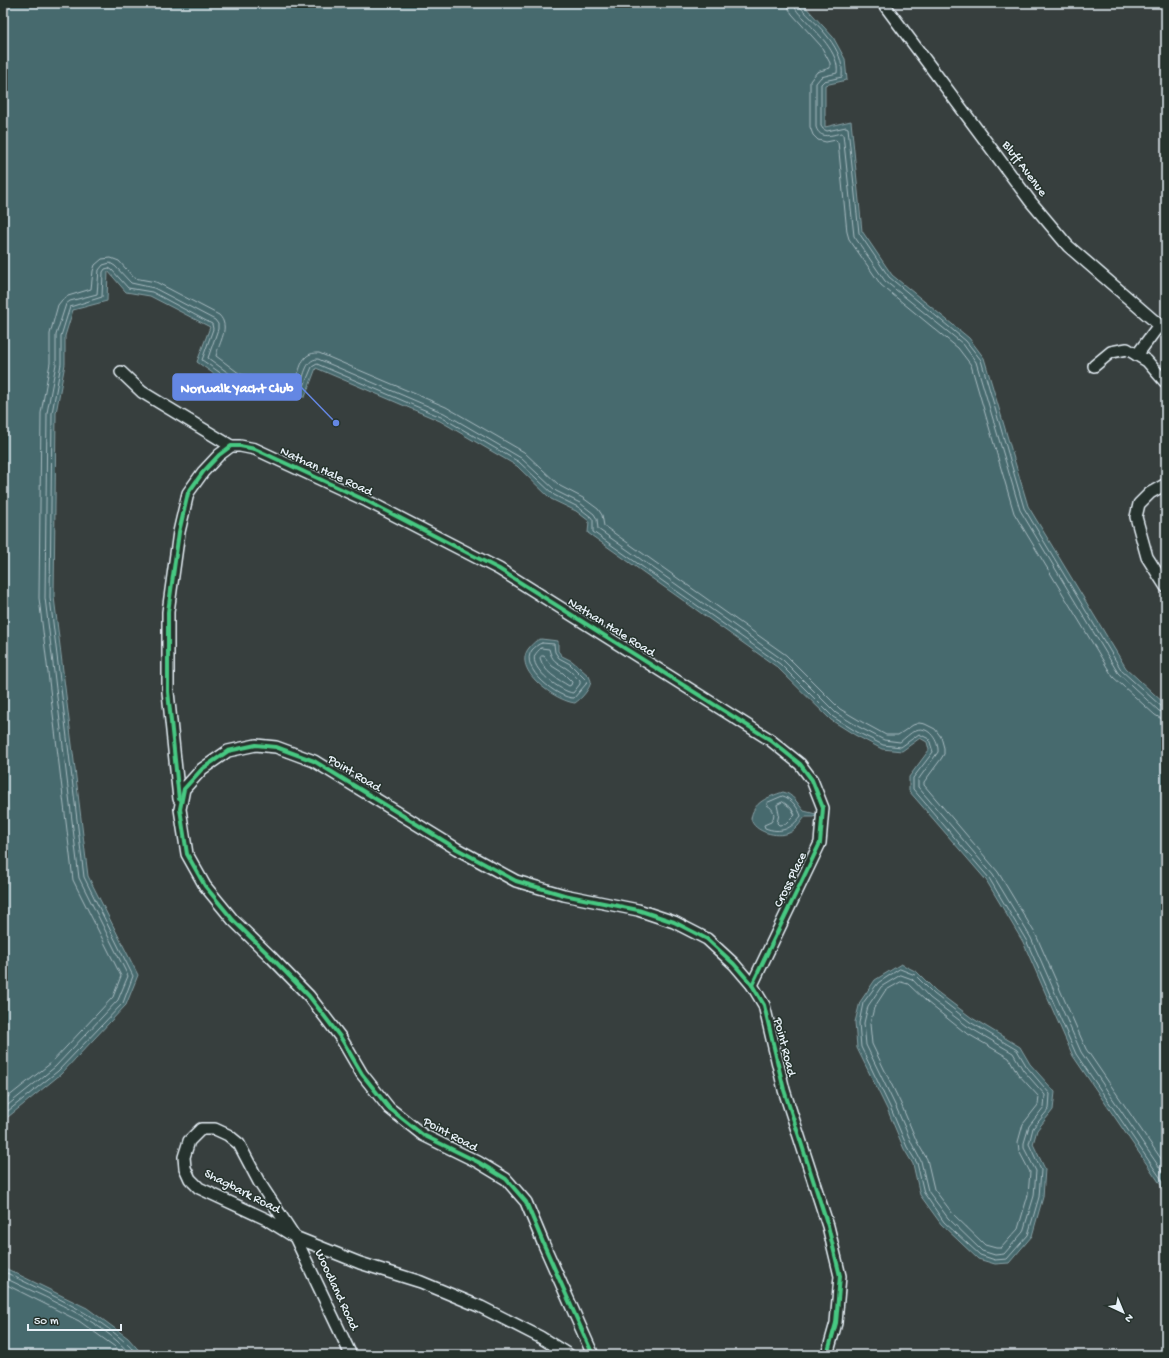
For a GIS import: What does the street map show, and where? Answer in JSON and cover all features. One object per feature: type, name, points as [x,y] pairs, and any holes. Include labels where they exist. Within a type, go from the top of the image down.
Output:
[{"type":"street","name":"Bluff Avenue","points":[[883,3],[1031,202],[1068,246],[1162,328]]},
{"type":"street","points":[[1137,355],[1162,328]]},
{"type":"street","points":[[1094,366],[1111,352],[1126,349],[1148,361],[1166,383]]},
{"type":"street","points":[[121,372],[142,392],[231,446],[219,455],[203,472],[188,493],[179,532],[168,612],[168,692],[180,809]]},
{"type":"street","name":"Nathan Hale Road","points":[[231,446],[255,449],[367,501],[499,569],[769,739],[800,764],[812,780]]},
{"type":"street","points":[[1166,484],[1150,493],[1139,504],[1136,518],[1147,556],[1166,587]]},
{"type":"street","name":"Point Road","points":[[593,1355],[526,1202],[506,1179],[478,1162],[423,1135],[389,1108],[362,1074],[341,1038],[309,996],[271,956],[233,920],[205,886],[187,854],[180,809],[184,789],[202,769],[228,751],[256,745],[276,747],[314,761],[457,849],[516,881],[564,895],[638,910],[674,922],[707,939],[734,964],[752,985],[764,1005],[784,1090],[828,1226],[840,1276],[836,1322],[827,1355]]},
{"type":"street","name":"Cross Place","points":[[752,985],[820,843],[822,808],[812,780]]},
{"type":"street","name":"Shagbark Road","points":[[295,1236],[259,1182],[239,1144],[228,1135],[215,1129],[201,1129],[189,1141],[184,1157],[185,1168],[190,1179],[199,1188],[266,1219],[295,1236],[360,1263],[420,1282],[481,1307],[540,1337],[569,1355]]},
{"type":"street","name":"Woodland Road","points":[[295,1236],[351,1355]]},
{"type":"water","points":[[3,3],[802,3],[833,37],[845,59],[847,80],[825,85],[825,127],[851,121],[862,231],[892,275],[969,338],[984,358],[1028,506],[1126,668],[1166,705],[1166,1202],[1161,1185],[1073,1056],[1023,942],[986,880],[909,791],[909,777],[929,750],[927,742],[920,738],[902,751],[882,749],[831,720],[777,667],[588,533],[589,521],[576,511],[551,499],[517,466],[440,421],[316,368],[305,397],[271,396],[234,388],[197,362],[210,327],[150,296],[126,292],[108,271],[107,301],[73,310],[65,336],[65,364],[56,413],[54,597],[88,876],[138,975],[126,1005],[61,1074],[3,1121]]},
{"type":"water","points":[[541,639],[558,641],[558,651],[562,656],[572,661],[589,676],[591,681],[589,687],[583,696],[575,703],[557,697],[547,691],[531,675],[526,666],[525,657],[529,648],[536,641]]},
{"type":"water","points":[[783,792],[792,797],[804,811],[816,814],[816,816],[805,817],[794,830],[789,833],[778,835],[767,833],[753,824],[751,819],[752,813],[762,801]]},
{"type":"water","points":[[901,964],[917,972],[936,991],[972,1018],[1020,1047],[1030,1064],[1055,1092],[1053,1110],[1037,1130],[1033,1144],[1045,1169],[1043,1197],[1032,1236],[1009,1263],[995,1264],[978,1259],[941,1224],[920,1195],[913,1164],[904,1149],[888,1111],[857,1048],[855,1022],[860,1002],[875,980]]},
{"type":"water","points":[[3,1267],[87,1308],[128,1338],[143,1355],[3,1355]]},
{"type":"cycle path","points":[[179,799],[168,692],[168,612],[179,532],[188,493],[203,472],[219,455],[231,446],[240,446],[255,449],[367,501],[499,569],[769,739],[800,764],[812,780],[823,808],[820,843],[752,985]]},
{"type":"cycle path","points":[[593,1355],[526,1202],[506,1179],[478,1162],[423,1135],[389,1108],[362,1074],[341,1038],[309,996],[233,920],[205,886],[187,854],[180,809],[184,789],[202,769],[228,751],[256,745],[276,747],[314,761],[457,849],[516,881],[564,895],[638,910],[674,922],[707,939],[734,964],[752,985],[764,1005],[784,1090],[828,1226],[840,1276],[836,1323],[827,1355]]},
{"type":"place","name":"Norwalk Yacht Club","points":[[336,423]]}]
